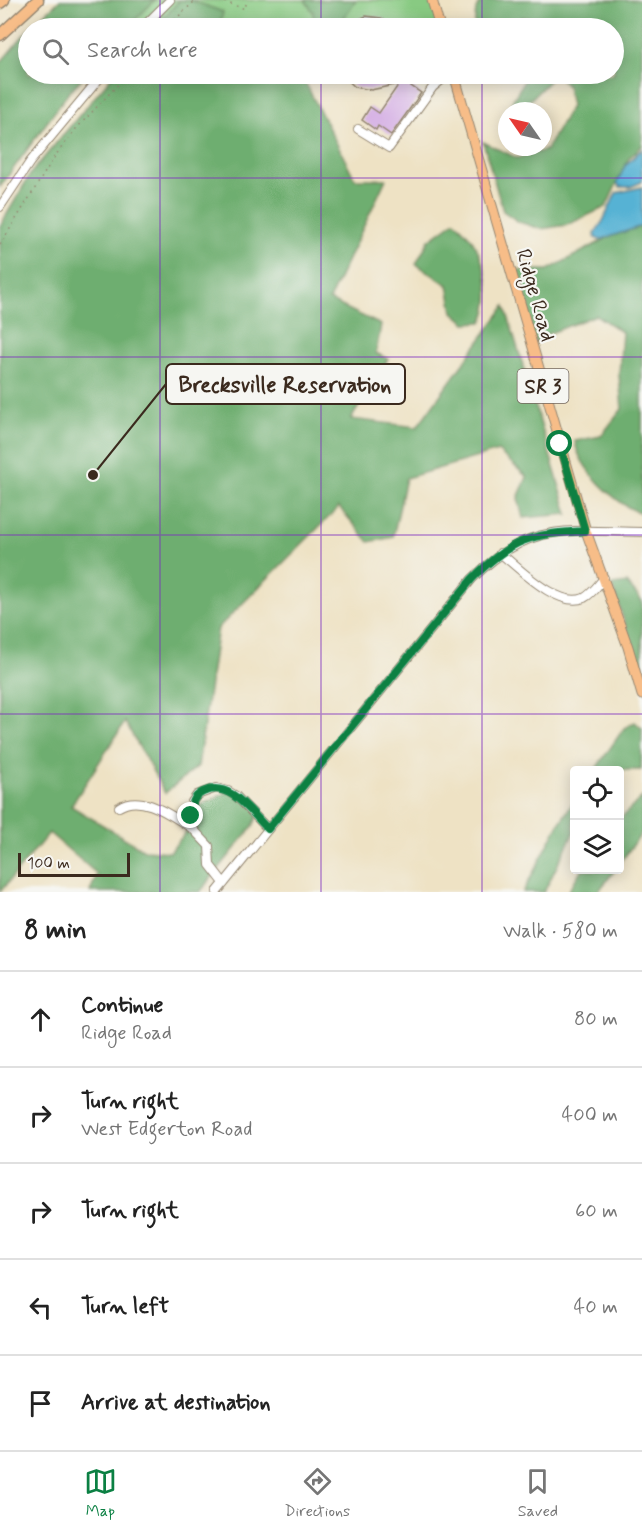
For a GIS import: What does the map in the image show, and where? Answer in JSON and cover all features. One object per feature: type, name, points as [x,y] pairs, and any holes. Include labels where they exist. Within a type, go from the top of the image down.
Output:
[{"type":"highway","points":[[0,3],[4,0]]},
{"type":"highway","points":[[18,18],[38,0]]},
{"type":"highway","points":[[0,35],[18,18]]},
{"type":"main road","points":[[432,0],[437,18]]},
{"type":"main road","name":"Ridge Road","points":[[455,84],[585,531],[604,578],[642,696]]},
{"type":"street","points":[[152,18],[170,0]]},
{"type":"street","points":[[0,207],[30,162],[95,84]]},
{"type":"street","points":[[358,129],[389,148],[437,84]]},
{"type":"street","points":[[217,892],[472,579],[500,553],[515,543],[549,532],[642,532]]},
{"type":"street","points":[[500,553],[537,583],[564,599],[585,597],[604,578]]},
{"type":"street","points":[[193,829],[192,802],[197,795],[216,788],[236,796],[268,829]]},
{"type":"street","points":[[119,807],[124,804],[144,802],[193,829],[209,846],[210,865],[224,883]]},
{"type":"path","points":[[177,18],[196,0]]},
{"type":"path","points":[[219,0],[226,5],[242,8],[245,8],[247,1]]},
{"type":"path","points":[[0,245],[55,156],[75,130],[119,84]]},
{"type":"green space","points":[[60,0],[155,0],[137,18],[41,18]]},
{"type":"green space","points":[[145,0],[432,0],[437,18],[126,18]]},
{"type":"green space","points":[[180,0],[190,0],[223,12],[222,18],[163,18]]},
{"type":"green space","points":[[305,0],[356,0],[344,18],[314,18],[313,12]]},
{"type":"green space","points":[[482,0],[642,0],[642,146],[629,158],[606,207],[567,225],[541,229],[519,222],[503,211],[483,142],[498,149],[498,156],[517,158],[552,156],[552,139],[571,106],[565,84],[624,84],[624,18],[475,18],[476,9]]},
{"type":"green space","points":[[18,42],[18,84],[77,84],[0,187],[0,63]]},
{"type":"green space","points":[[106,84],[306,84],[355,179],[386,179],[329,300],[381,325],[376,353],[388,359],[351,419],[417,427],[505,306],[568,514],[523,518],[518,498],[527,477],[498,451],[406,478],[393,537],[369,542],[339,507],[218,628],[198,766],[165,793],[125,722],[71,806],[144,850],[170,852],[197,818],[200,805],[232,790],[262,807],[253,826],[200,892],[90,892],[97,874],[49,833],[0,892],[0,226],[31,173]]},
{"type":"green space","points":[[522,84],[546,84],[528,102],[512,102]]},
{"type":"green space","points":[[455,221],[472,240],[485,272],[488,303],[482,322],[466,323],[453,312],[448,285],[416,264],[429,240]]},
{"type":"green space","points":[[642,226],[642,513],[621,503],[600,484],[583,462],[575,441],[601,436],[622,409],[619,375],[622,332],[596,315],[548,334],[535,343],[514,270],[548,270],[609,237]]},
{"type":"green space","points":[[627,583],[642,601],[642,676],[612,585]]},
{"type":"green space","points":[[635,722],[642,728],[641,770],[624,770],[624,766],[598,766],[624,728]]},
{"type":"green space","points":[[642,797],[642,833],[624,858],[624,820],[624,815]]},
{"type":"green space","points":[[570,807],[570,840],[544,892],[523,892]]},
{"type":"green space","points":[[579,874],[612,874],[598,892],[568,892]]},
{"type":"water","points":[[642,149],[642,182],[630,187],[620,187],[617,183],[625,166]]},
{"type":"water","points":[[642,187],[642,226],[600,240],[595,238],[595,233],[616,193]]},
{"type":"building","points":[[352,84],[399,84],[371,90],[355,87]]},
{"type":"building","points":[[399,84],[408,84],[421,93],[391,135],[378,126],[376,130],[362,120],[370,107],[379,113]]},
{"type":"place","name":"Brecksville Reservation","points":[[93,475]]},
{"type":"route","points":[[191,816],[192,802],[197,795],[216,788],[236,796],[268,829],[472,579],[494,557],[515,543],[549,532],[585,531],[560,444]]}]
